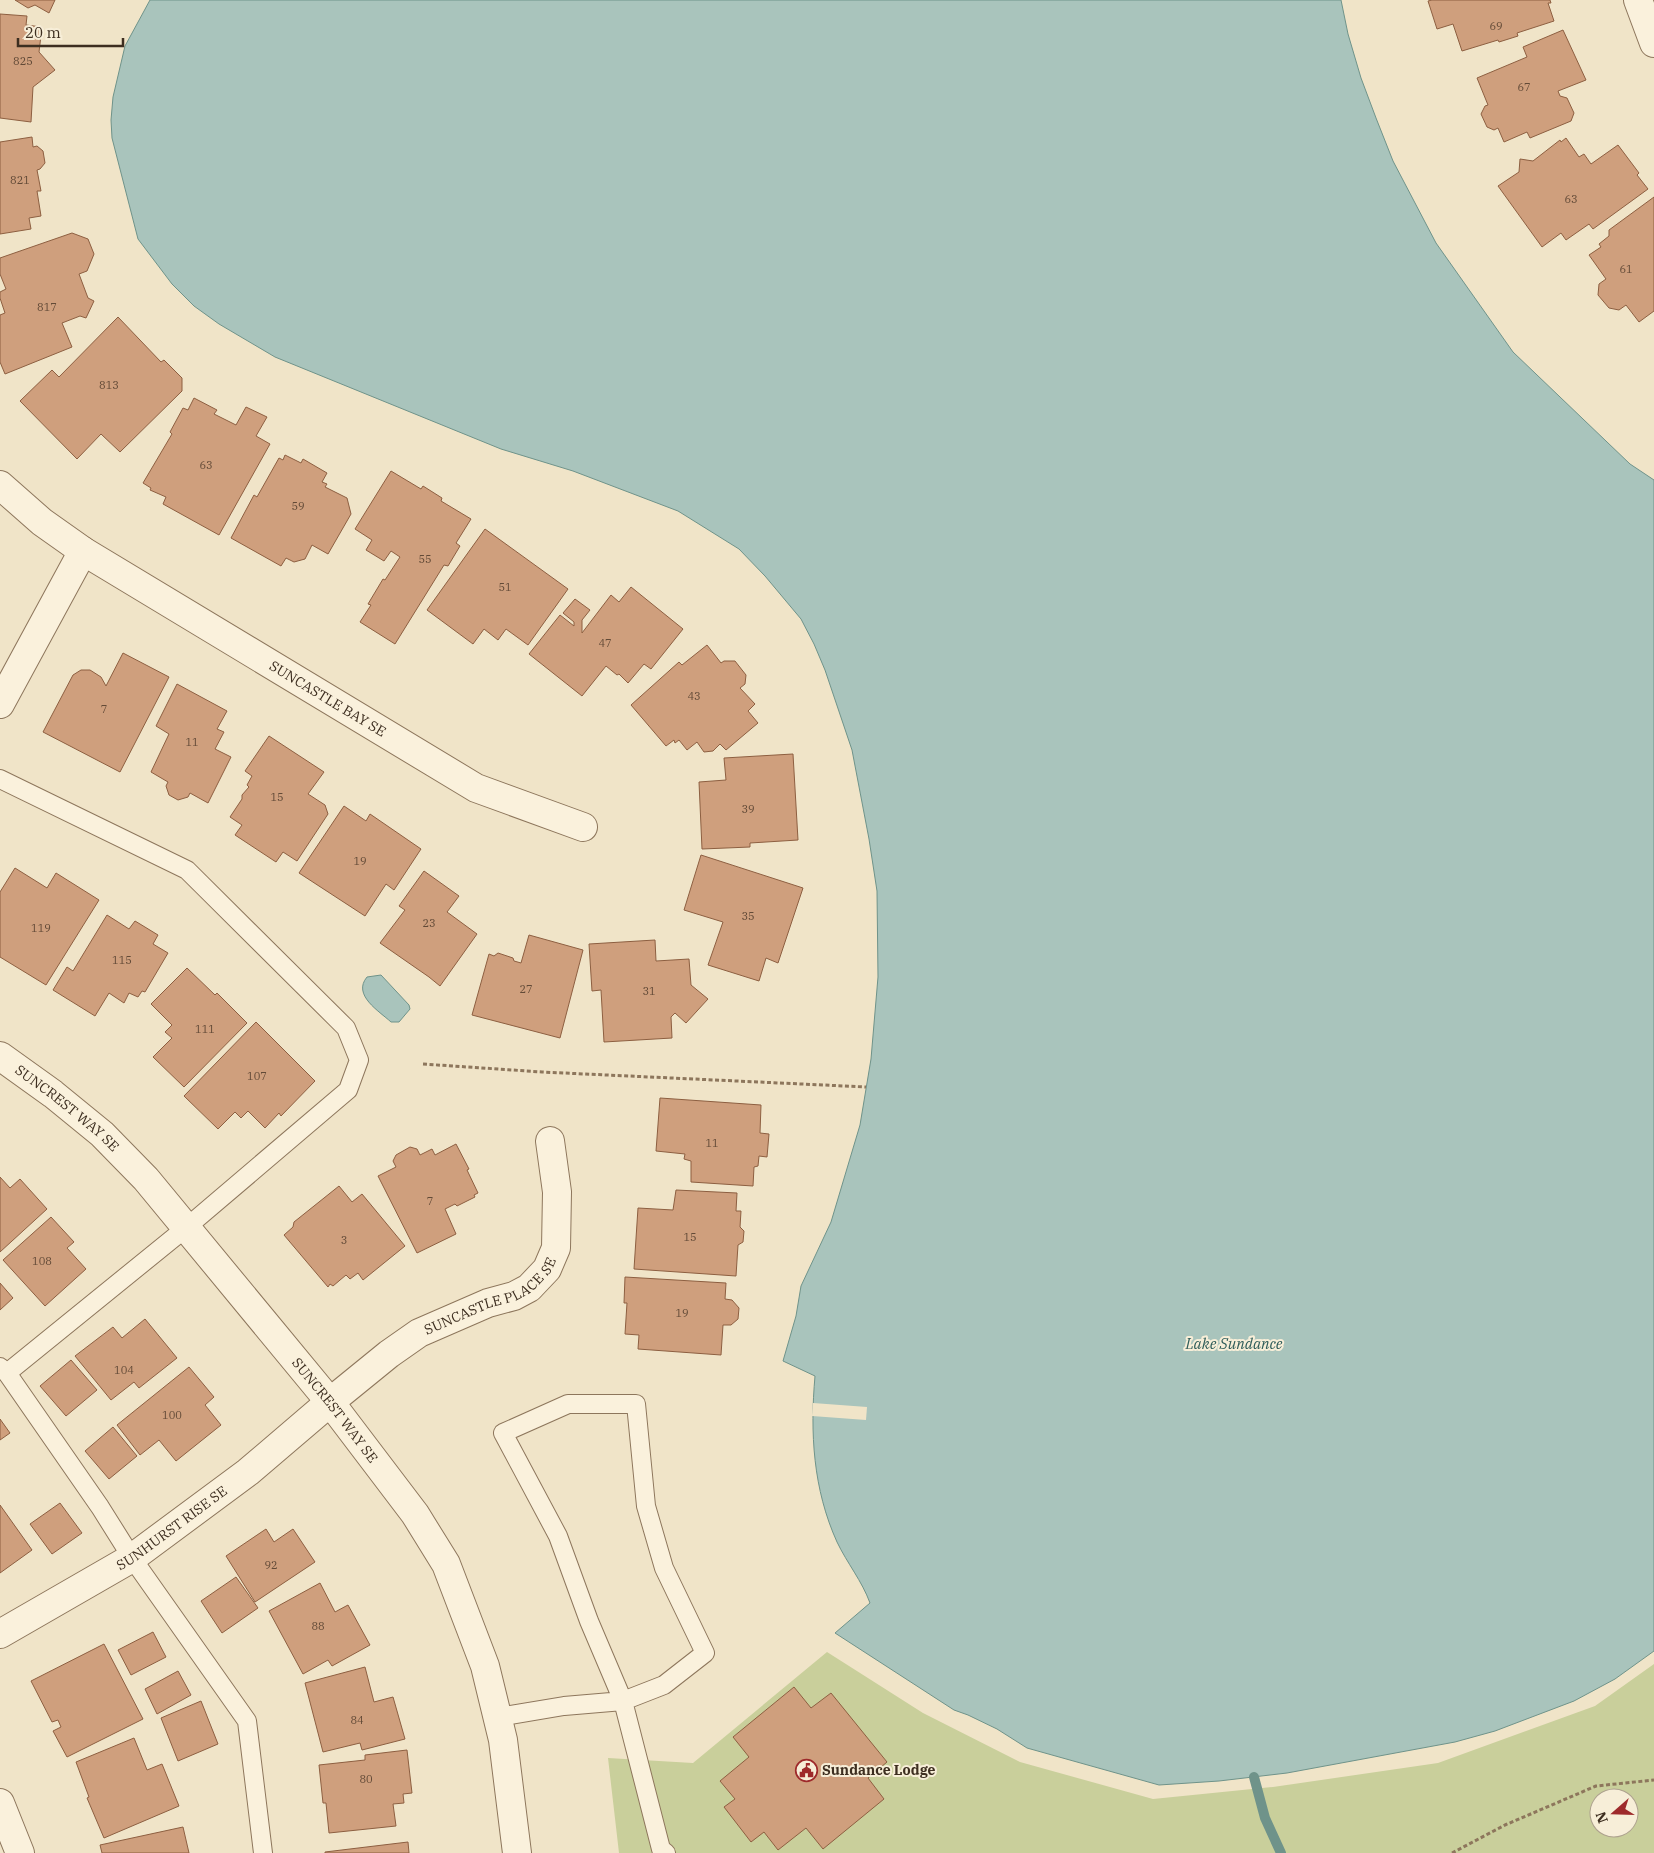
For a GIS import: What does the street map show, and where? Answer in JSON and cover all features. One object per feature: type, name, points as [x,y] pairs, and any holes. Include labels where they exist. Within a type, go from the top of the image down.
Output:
[{"type":"street","points":[[1638,0],[1654,43]]},
{"type":"street","name":"SUNCASTLE BAY SE","points":[[0,485],[42,522],[83,551],[476,788],[583,827]]},
{"type":"street","points":[[0,704],[83,551]]},
{"type":"street","name":"SUNCREST WAY SE","points":[[0,1056],[53,1094],[102,1134],[146,1179],[187,1226],[330,1402],[415,1514],[446,1564],[486,1666],[503,1740],[516,1853]]},
{"type":"street","name":"SUNCASTLE PLACE SE","points":[[330,1402],[389,1354],[419,1333],[488,1303],[514,1296],[529,1288],[547,1269],[556,1248],[557,1192],[550,1141]]},
{"type":"street","name":"SUNHURST RISE SE","points":[[0,1634],[132,1558],[248,1472],[330,1402]]},
{"type":"street","points":[[0,1803],[20,1853]]},
{"type":"lane","points":[[0,779],[187,870],[346,1028],[359,1060],[348,1090],[187,1226],[4,1370],[95,1499],[132,1558],[247,1721],[263,1853]]},
{"type":"lane","points":[[498,1717],[564,1706],[623,1701],[664,1684],[705,1653],[664,1568],[646,1506],[636,1404],[568,1404],[503,1433],[558,1536],[589,1621],[623,1701],[661,1849],[666,1853]]},
{"type":"path","points":[[423,1064],[542,1072],[866,1087]]},
{"type":"path","points":[[1452,1853],[1505,1825],[1596,1786],[1654,1780]]},
{"type":"green space","points":[[827,1652],[923,1713],[1020,1762],[1153,1799],[1273,1787],[1438,1763],[1595,1706],[1654,1664],[1654,1853],[619,1853],[608,1758],[693,1763]]},
{"type":"water","name":"Lake Sundance","points":[[150,0],[1341,0],[1348,34],[1361,78],[1376,118],[1393,161],[1436,243],[1513,352],[1630,464],[1654,480],[1654,1651],[1615,1679],[1574,1701],[1495,1731],[1455,1742],[1287,1773],[1219,1781],[1159,1785],[1027,1748],[997,1729],[954,1710],[835,1633],[870,1603],[837,1542],[823,1502],[818,1481],[813,1440],[815,1376],[783,1361],[796,1316],[801,1286],[831,1222],[860,1125],[871,1059],[878,977],[877,891],[869,839],[852,750],[825,670],[801,619],[765,576],[739,549],[678,511],[573,471],[501,449],[275,357],[219,324],[194,306],[172,284],[138,239],[112,138],[113,97],[125,46]]},
{"type":"water","points":[[381,975],[409,1005],[410,1009],[399,1022],[391,1022],[374,1008],[365,996],[363,984],[367,977]]},
{"type":"pier","points":[[813,1403],[867,1407],[866,1420],[812,1416]]},
{"type":"building","points":[[15,0],[55,0],[49,13],[35,5],[28,8]]},
{"type":"building","points":[[1550,0],[1551,3],[1548,3],[1554,21],[1517,33],[1518,36],[1462,51],[1453,24],[1437,29],[1428,1]]},
{"type":"building","points":[[0,14],[27,16],[26,25],[42,27],[39,52],[55,70],[33,87],[31,122],[0,118]]},
{"type":"building","points":[[1563,30],[1586,80],[1558,91],[1560,96],[1567,98],[1574,113],[1571,121],[1530,138],[1527,132],[1504,142],[1498,128],[1494,130],[1487,127],[1481,114],[1485,106],[1488,105],[1477,78],[1527,57],[1523,47]]},
{"type":"building","points":[[32,137],[33,147],[37,146],[43,151],[45,163],[37,170],[41,191],[37,191],[41,216],[29,218],[31,229],[0,234],[0,142]]},
{"type":"building","points":[[1566,138],[1579,157],[1584,154],[1591,164],[1618,145],[1639,173],[1637,175],[1648,189],[1593,229],[1589,224],[1566,240],[1561,233],[1542,247],[1498,186],[1519,172],[1520,159],[1533,161],[1560,140],[1561,142]]},
{"type":"building","points":[[1654,197],[1654,311],[1639,322],[1626,305],[1619,310],[1609,308],[1598,295],[1599,284],[1606,279],[1589,255],[1601,247],[1599,244],[1609,236],[1609,230]]},
{"type":"building","points":[[72,233],[88,239],[94,254],[87,271],[79,274],[88,298],[94,301],[86,318],[80,316],[62,323],[72,347],[5,374],[0,362],[0,315],[5,313],[0,292],[6,289],[0,274],[0,258]]},
{"type":"building","points":[[118,317],[161,362],[164,360],[182,378],[182,391],[120,452],[101,434],[77,459],[20,401],[52,370],[59,377]]},
{"type":"building","points":[[194,398],[217,410],[214,414],[236,425],[246,407],[267,417],[256,436],[270,444],[219,535],[163,504],[166,497],[150,490],[151,488],[143,483],[172,434],[170,432],[183,408],[188,410]]},
{"type":"building","points":[[285,455],[301,463],[303,459],[327,473],[322,482],[327,484],[325,487],[347,498],[351,514],[328,554],[312,545],[305,559],[294,562],[286,558],[281,566],[231,538],[254,495],[257,497],[279,458],[283,460]]},
{"type":"building","points":[[391,471],[421,489],[423,486],[442,498],[441,501],[471,519],[456,543],[460,546],[448,566],[444,565],[395,644],[360,622],[371,605],[368,604],[383,579],[385,580],[400,557],[391,551],[384,561],[366,550],[372,540],[355,529]]},
{"type":"building","points":[[485,529],[568,589],[528,645],[506,629],[498,640],[484,629],[473,644],[427,610]]},
{"type":"building","points":[[631,587],[683,629],[651,669],[644,664],[628,683],[619,674],[617,675],[606,666],[582,696],[529,654],[560,615],[574,626],[574,622],[563,613],[575,599],[590,610],[582,620],[582,633],[611,595],[619,602]]},
{"type":"building","points":[[707,645],[721,663],[724,661],[735,661],[746,675],[745,684],[740,688],[755,704],[748,711],[758,723],[726,750],[720,744],[713,751],[704,752],[697,742],[687,750],[679,740],[675,743],[674,740],[666,746],[631,705],[679,662],[682,665]]},
{"type":"building","points":[[123,653],[169,677],[120,772],[43,732],[73,675],[81,670],[90,670],[101,677],[106,686]]},
{"type":"building","points":[[177,684],[227,711],[217,729],[224,732],[215,749],[231,757],[208,803],[190,793],[188,797],[178,800],[169,795],[166,786],[168,782],[151,772],[169,734],[156,726]]},
{"type":"building","points":[[269,736],[324,772],[308,794],[325,805],[328,814],[297,861],[283,852],[276,862],[235,835],[242,825],[230,817],[242,799],[242,795],[249,787],[247,785],[252,776],[245,771]]},
{"type":"building","points":[[793,754],[798,840],[750,843],[750,847],[702,849],[699,782],[726,780],[724,758]]},
{"type":"building","points":[[344,806],[366,821],[370,814],[421,849],[394,890],[386,884],[365,916],[299,873]]},
{"type":"building","points":[[701,855],[803,888],[778,963],[766,958],[759,981],[708,965],[723,922],[684,910]]},
{"type":"building","points":[[15,868],[47,888],[56,873],[99,900],[46,985],[0,957],[0,892]]},
{"type":"building","points":[[424,871],[459,896],[447,912],[477,934],[440,986],[380,943],[405,910],[399,906]]},
{"type":"building","points":[[107,915],[129,929],[135,921],[158,935],[153,944],[168,953],[145,992],[142,991],[138,997],[129,993],[124,1003],[109,993],[95,1016],[53,990],[67,967],[73,971]]},
{"type":"building","points":[[529,935],[583,950],[560,1038],[472,1015],[489,954],[494,956],[498,953],[521,963]]},
{"type":"building","points":[[655,940],[656,961],[689,959],[691,985],[708,999],[686,1023],[675,1013],[671,1017],[672,1038],[604,1042],[601,990],[592,991],[589,944]]},
{"type":"building","points":[[187,968],[215,995],[217,993],[247,1023],[184,1087],[153,1057],[172,1038],[165,1032],[172,1025],[151,1004]]},
{"type":"building","points":[[256,1022],[315,1081],[281,1116],[279,1113],[265,1128],[248,1111],[241,1118],[235,1112],[218,1129],[184,1096]]},
{"type":"building","points":[[660,1098],[761,1105],[760,1133],[769,1134],[767,1157],[759,1156],[758,1166],[754,1167],[753,1186],[691,1182],[691,1161],[684,1159],[685,1154],[656,1151]]},
{"type":"building","points":[[456,1144],[469,1169],[467,1170],[478,1193],[474,1195],[475,1197],[457,1206],[455,1204],[445,1209],[456,1234],[417,1253],[378,1176],[396,1167],[393,1161],[396,1155],[410,1147],[417,1149],[420,1155],[432,1149],[435,1155]]},
{"type":"building","points":[[0,1177],[10,1188],[20,1179],[47,1209],[0,1252]]},
{"type":"building","points":[[339,1186],[352,1202],[362,1194],[405,1246],[363,1280],[358,1273],[350,1279],[346,1275],[333,1286],[330,1284],[328,1287],[284,1235],[293,1227],[294,1222]]},
{"type":"building","points":[[676,1190],[737,1193],[736,1211],[741,1211],[740,1227],[744,1231],[743,1242],[738,1245],[736,1276],[634,1269],[638,1208],[673,1210]]},
{"type":"building","points":[[51,1217],[74,1242],[67,1248],[86,1269],[45,1306],[3,1260]]},
{"type":"building","points":[[625,1277],[726,1283],[725,1299],[732,1300],[739,1308],[738,1319],[731,1325],[723,1325],[721,1355],[638,1349],[639,1335],[625,1334],[627,1303],[624,1303]]},
{"type":"building","points":[[0,1283],[13,1298],[0,1310]]},
{"type":"building","points":[[145,1319],[177,1358],[139,1388],[134,1382],[111,1400],[75,1356],[113,1327],[122,1338]]},
{"type":"building","points":[[71,1360],[97,1390],[66,1416],[40,1386]]},
{"type":"building","points":[[189,1367],[214,1397],[205,1405],[221,1425],[176,1461],[159,1440],[140,1455],[117,1425]]},
{"type":"building","points":[[0,1419],[10,1433],[0,1440]]},
{"type":"building","points":[[113,1427],[137,1456],[109,1479],[85,1451]]},
{"type":"building","points":[[60,1503],[82,1533],[52,1554],[30,1524]]},
{"type":"building","points":[[0,1505],[32,1550],[0,1573]]},
{"type":"building","points":[[266,1529],[274,1542],[293,1529],[315,1562],[255,1602],[226,1556]]},
{"type":"building","points":[[236,1577],[258,1608],[222,1633],[201,1601]]},
{"type":"building","points":[[320,1583],[335,1612],[348,1605],[370,1645],[332,1666],[328,1660],[303,1674],[269,1611]]},
{"type":"building","points":[[153,1632],[166,1657],[131,1675],[118,1650]]},
{"type":"building","points":[[104,1644],[143,1719],[67,1757],[53,1731],[61,1727],[58,1720],[52,1722],[31,1681]]},
{"type":"building","points":[[365,1667],[374,1702],[393,1697],[405,1739],[362,1750],[360,1743],[323,1752],[305,1683]]},
{"type":"building","points":[[178,1671],[191,1695],[157,1714],[145,1689]]},
{"type":"building","name":"Sundance Lodge","points":[[794,1687],[811,1708],[831,1693],[887,1762],[868,1778],[884,1799],[823,1849],[806,1828],[778,1850],[764,1832],[751,1842],[724,1807],[735,1799],[720,1781],[749,1757],[733,1737]]},
{"type":"building","points":[[201,1701],[218,1744],[178,1761],[161,1718]]},
{"type":"building","points":[[134,1738],[147,1770],[162,1764],[179,1806],[104,1838],[87,1798],[89,1797],[76,1762]]},
{"type":"building","points":[[407,1750],[412,1793],[403,1794],[404,1803],[393,1804],[396,1826],[329,1833],[326,1803],[323,1803],[319,1765],[365,1760],[365,1755]]},
{"type":"building","points":[[183,1827],[189,1853],[102,1853],[100,1845]]},
{"type":"building","points":[[408,1842],[409,1853],[325,1853],[325,1852]]},
{"type":"waterway","points":[[1254,1777],[1265,1818],[1281,1853]]},
{"type":"place","name":"Sundance Lodge","points":[[806,1770]]}]
